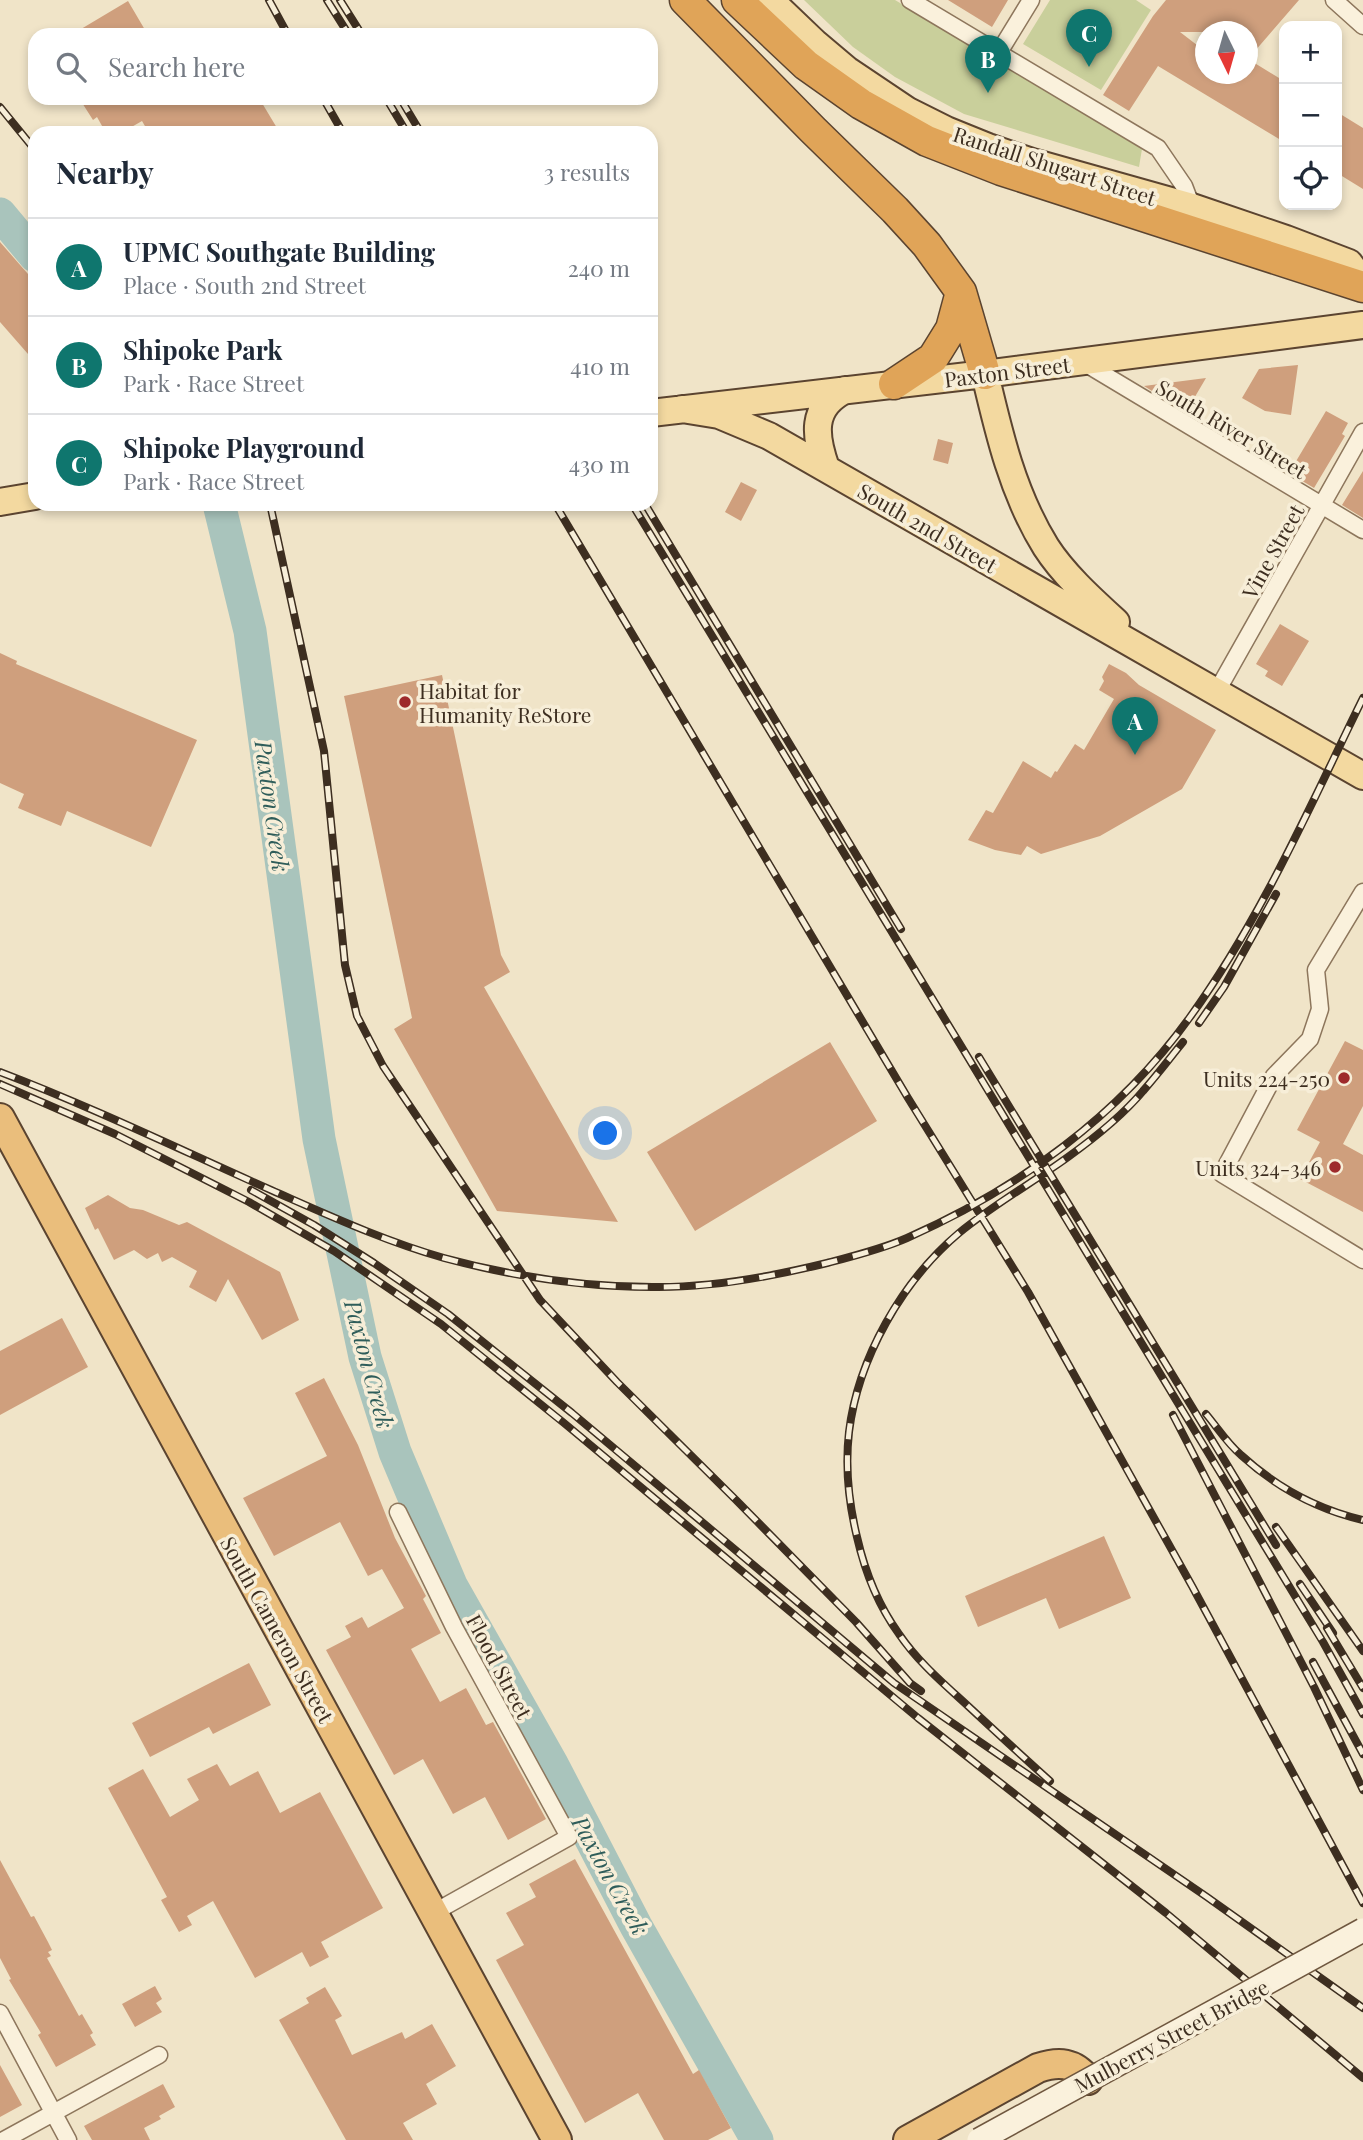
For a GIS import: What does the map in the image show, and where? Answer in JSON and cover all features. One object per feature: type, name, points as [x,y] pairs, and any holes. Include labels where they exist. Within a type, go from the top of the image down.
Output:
[{"type":"highway","points":[[685,0],[895,209],[927,245],[961,292],[985,374]]},
{"type":"highway","points":[[737,0],[806,65],[862,104],[927,141],[1001,170],[1363,284]]},
{"type":"highway","points":[[894,384],[933,358],[951,329],[961,292]]},
{"type":"highway","name":"South Cameron Street","points":[[2,1128],[557,2140]]},
{"type":"highway","points":[[908,2140],[1038,2068],[1051,2064],[1072,2066],[1081,2070],[1088,2080]]},
{"type":"main road","name":"Randall Shugart Street","points":[[770,0],[847,70],[908,111],[946,130],[1032,162],[1192,208],[1349,263],[1363,284]]},
{"type":"main road","name":"Paxton Street","points":[[658,412],[985,374],[1363,325]]},
{"type":"main road","name":"South 2nd Street","points":[[985,374],[1015,485],[1047,550],[1115,621],[1167,662]]},
{"type":"main road","points":[[826,468],[818,439],[819,417],[828,401],[845,390]]},
{"type":"main road","name":"South 2nd Street","points":[[682,409],[709,413],[741,423],[769,436],[1363,776]]},
{"type":"main road","points":[[0,502],[28,497]]},
{"type":"main road","name":"Mulberry Street Bridge","points":[[979,2140],[1363,1930]]},
{"type":"street","points":[[910,0],[1158,148],[1184,186],[1192,208]]},
{"type":"street","points":[[998,54],[1031,0]]},
{"type":"street","points":[[1334,0],[1363,26]]},
{"type":"street","name":"South River Street","points":[[1080,361],[1363,530]]},
{"type":"street","name":"Vine Street","points":[[1217,691],[1363,432]]},
{"type":"street","points":[[1363,892],[1316,970],[1320,1009],[1310,1038],[1274,1076],[1222,1174],[1363,1260]]},
{"type":"street","name":"Flood Street","points":[[398,1512],[454,1627],[569,1837],[433,1913]]},
{"type":"street","points":[[0,2013],[68,2140]]},
{"type":"street","points":[[4,2140],[159,2055]]},
{"type":"green space","points":[[804,0],[895,0],[1142,149],[1139,167],[964,114],[895,77],[853,47]]},
{"type":"green space","points":[[1050,0],[1136,0],[1151,10],[1101,90],[1023,44]]},
{"type":"building","points":[[948,0],[1008,0],[992,27]]},
{"type":"building","points":[[1166,0],[1299,0],[1258,47],[1258,21],[1195,21],[1195,32],[1180,32],[1195,44],[1195,84],[1258,84],[1258,65],[1279,78],[1279,139],[1158,66],[1129,111],[1103,95]]},
{"type":"building","points":[[128,1],[144,28],[83,28]]},
{"type":"building","points":[[83,105],[263,105],[276,126],[145,126],[142,121],[133,126],[102,126],[97,117],[93,120]]},
{"type":"building","points":[[1342,115],[1363,128],[1363,189],[1342,176]]},
{"type":"building","points":[[0,242],[28,274],[28,354],[0,322]]},
{"type":"building","points":[[1298,365],[1291,415],[1265,411],[1242,398],[1259,369]]},
{"type":"building","points":[[1206,378],[1186,412],[1144,386]]},
{"type":"building","points":[[1326,411],[1348,423],[1342,434],[1345,436],[1314,488],[1289,473]]},
{"type":"building","points":[[938,439],[953,443],[948,464],[933,460]]},
{"type":"building","points":[[1363,471],[1363,518],[1342,505]]},
{"type":"building","points":[[741,482],[757,490],[741,521],[725,512]]},
{"type":"building","points":[[1280,624],[1309,641],[1282,686],[1265,676],[1268,671],[1256,664]]},
{"type":"building","points":[[0,653],[17,661],[16,664],[197,740],[151,847],[67,811],[61,826],[18,808],[24,794],[0,783]]},
{"type":"building","points":[[1109,664],[1126,673],[1139,685],[1216,730],[1182,789],[1100,836],[1041,854],[1027,846],[1021,855],[995,850],[968,840],[986,810],[993,813],[1023,761],[1051,778],[1075,744],[1084,750],[1114,699],[1099,690]]},
{"type":"building","points":[[442,675],[501,955],[510,972],[484,987],[618,1222],[497,1211],[394,1029],[412,1018],[344,696]]},
{"type":"building","points":[[1345,1041],[1363,1050],[1363,1106],[1343,1144],[1363,1155],[1363,1212],[1300,1179],[1320,1142],[1297,1130]]},
{"type":"building","points":[[830,1042],[877,1121],[695,1231],[647,1152]]},
{"type":"building","points":[[108,1195],[130,1208],[143,1210],[179,1225],[187,1222],[280,1272],[299,1320],[262,1340],[228,1279],[216,1302],[189,1287],[197,1271],[172,1257],[162,1262],[158,1253],[147,1259],[134,1250],[114,1260],[85,1208]]},
{"type":"building","points":[[62,1318],[88,1367],[0,1415],[0,1351]]},
{"type":"building","points":[[324,1378],[358,1445],[395,1538],[426,1596],[423,1599],[441,1633],[411,1649],[440,1702],[466,1688],[486,1725],[493,1722],[546,1819],[508,1840],[485,1797],[453,1814],[423,1759],[394,1775],[326,1650],[351,1637],[345,1626],[362,1617],[368,1628],[404,1608],[382,1569],[368,1576],[340,1522],[274,1556],[243,1498],[327,1456],[295,1393]]},
{"type":"building","points":[[1104,1536],[1131,1598],[1059,1629],[1046,1598],[978,1627],[965,1596]]},
{"type":"building","points":[[249,1663],[271,1705],[213,1734],[209,1727],[150,1757],[132,1723]]},
{"type":"building","points":[[217,1764],[230,1786],[258,1771],[280,1813],[320,1792],[383,1908],[321,1942],[329,1957],[310,1967],[302,1952],[255,1978],[213,1901],[187,1916],[192,1925],[179,1932],[161,1900],[167,1897],[108,1788],[143,1769],[170,1817],[199,1800],[187,1779]]},
{"type":"building","points":[[575,1859],[693,2074],[699,2070],[731,2128],[708,2140],[664,2140],[638,2093],[585,2123],[496,1960],[524,1945],[506,1913],[536,1897],[529,1884]]},
{"type":"building","points":[[0,1860],[52,1950],[48,1952],[51,1956],[47,1958],[79,2016],[82,2014],[93,2033],[90,2035],[96,2045],[56,2067],[38,2035],[41,2033],[9,1980],[11,1979],[0,1958]]},
{"type":"building","points":[[155,1986],[162,1999],[156,2003],[162,2012],[135,2027],[122,2004]]},
{"type":"building","points":[[325,1987],[342,2016],[335,2020],[352,2055],[402,2032],[405,2039],[432,2024],[456,2066],[426,2084],[437,2104],[403,2123],[413,2140],[346,2140],[279,2020],[309,2003],[306,1998]]},
{"type":"building","points":[[0,2065],[22,2105],[0,2117]]},
{"type":"building","points":[[163,2084],[175,2107],[144,2128],[150,2140],[92,2140],[84,2126]]},
{"type":"waterway","name":"Paxton Creek","points":[[0,214],[28,248]]},
{"type":"waterway","name":"Paxton Creek","points":[[221,511],[250,631],[319,1139],[365,1357],[395,1452],[451,1585],[552,1764],[636,1926],[757,2140]]},
{"type":"railway","points":[[269,0],[284,28]]},
{"type":"railway","points":[[327,0],[345,28]]},
{"type":"railway","points":[[340,0],[358,28]]},
{"type":"railway","points":[[327,105],[339,126]]},
{"type":"railway","points":[[390,105],[403,126]]},
{"type":"railway","points":[[404,105],[417,126]]},
{"type":"railway","points":[[0,107],[28,141]]},
{"type":"railway","points":[[272,511],[324,751],[345,965],[357,1016],[383,1066],[540,1300],[617,1382],[856,1622],[910,1683],[921,1691]]},
{"type":"railway","points":[[559,511],[908,1098],[1028,1292],[1192,1586],[1363,1903]]},
{"type":"railway","points":[[636,511],[1323,1642],[1363,1714]]},
{"type":"railway","points":[[649,511],[901,929]]},
{"type":"railway","points":[[0,1072],[102,1114],[356,1227],[444,1258],[495,1270],[573,1283],[674,1287],[762,1277],[858,1255],[897,1242],[948,1218],[1027,1173],[1099,1118],[1162,1053],[1216,980],[1240,941],[1304,821],[1363,698]]},
{"type":"railway","points":[[1199,1023],[1224,987],[1276,894]]},
{"type":"railway","points":[[1050,1781],[923,1663],[891,1623],[879,1600],[860,1550],[850,1499],[848,1445],[854,1404],[862,1376],[886,1323],[919,1274],[938,1252],[972,1223],[1068,1157],[1107,1126],[1135,1100],[1183,1042]]},
{"type":"railway","points":[[979,1057],[1276,1545]]},
{"type":"railway","points":[[0,1084],[115,1134],[249,1202],[334,1251],[441,1324],[918,1718],[1166,1913],[1363,2078]]},
{"type":"railway","points":[[251,1190],[314,1225],[448,1314],[572,1413],[894,1683],[1207,1897],[1363,2008]]},
{"type":"railway","points":[[1206,1414],[1236,1450],[1268,1477],[1313,1503],[1363,1520]]},
{"type":"railway","points":[[1173,1415],[1314,1687],[1363,1790]]},
{"type":"railway","points":[[1276,1527],[1363,1651]]},
{"type":"railway","points":[[1300,1584],[1333,1633]]},
{"type":"railway","points":[[1327,1628],[1363,1688]]},
{"type":"railway","points":[[1313,1662],[1363,1754]]},
{"type":"place","name":"Shipoke Playground","points":[[1089,67]]},
{"type":"place","name":"Shipoke Park","points":[[988,93]]},
{"type":"place","name":"Habitat for Humanity ReStore","points":[[405,702]]},
{"type":"place","name":"UPMC Southgate Building","points":[[1135,755]]},
{"type":"place","name":"Units 224-250","points":[[1344,1078]]},
{"type":"place","name":"Units 324-346","points":[[1335,1167]]}]
